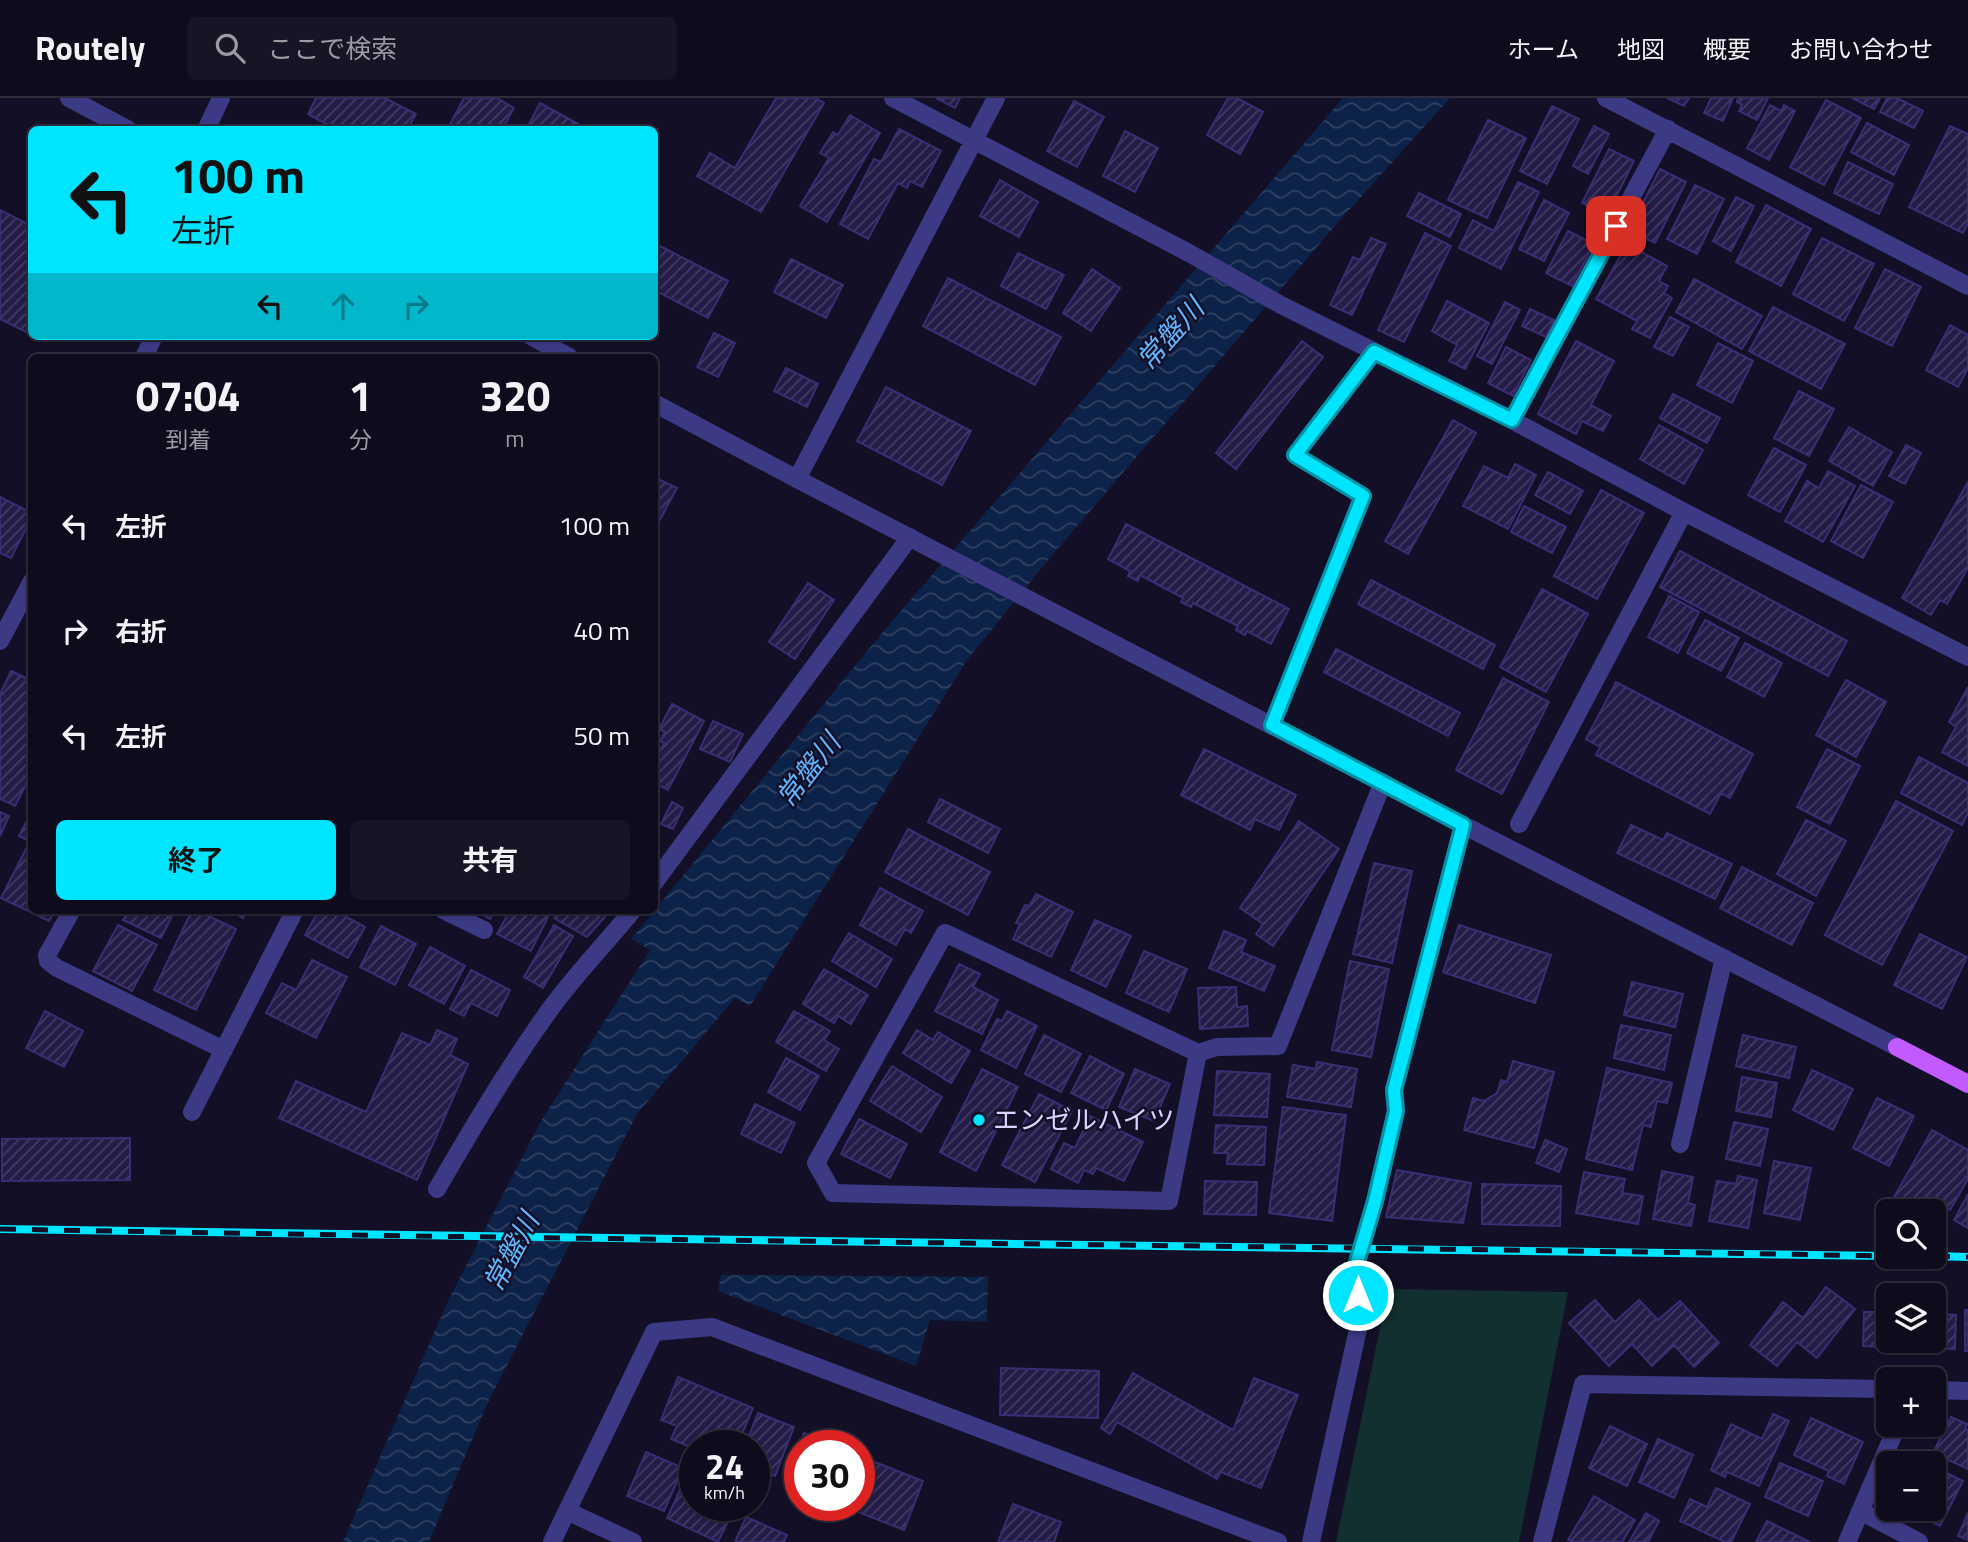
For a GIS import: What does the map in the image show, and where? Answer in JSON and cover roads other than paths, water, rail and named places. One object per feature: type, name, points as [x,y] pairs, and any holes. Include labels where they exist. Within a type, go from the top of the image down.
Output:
[{"type":"main road","points":[[1897,1047],[1968,1084]]},
{"type":"street","points":[[69,98],[122,126]]},
{"type":"street","points":[[208,126],[221,98]]},
{"type":"street","points":[[893,98],[1281,304],[1512,420],[1684,512],[1968,657]]},
{"type":"street","points":[[797,479],[996,98]]},
{"type":"street","points":[[1606,98],[1968,286]]},
{"type":"street","points":[[1512,420],[1668,130]]},
{"type":"street","points":[[538,340],[564,354]]},
{"type":"street","points":[[1272,725],[1363,496],[1295,455],[1374,352]]},
{"type":"street","points":[[658,405],[1463,825],[1897,1047]]},
{"type":"street","points":[[1519,824],[1684,512]]},
{"type":"street","points":[[658,878],[910,537]]},
{"type":"street","points":[[0,641],[28,588]]},
{"type":"street","points":[[1198,1053],[1169,1201],[833,1193],[816,1163],[945,933],[1198,1053],[1217,1047],[1278,1046],[1384,782]]},
{"type":"street","points":[[1311,1542],[1360,1320],[1355,1269],[1375,1201],[1396,1111],[1394,1090],[1463,825]]},
{"type":"street","points":[[70,914],[47,956],[48,961],[57,968],[224,1050]]},
{"type":"street","points":[[192,1112],[293,914]]},
{"type":"street","points":[[451,914],[484,930]]},
{"type":"street","points":[[437,1189],[492,1094],[531,1036],[630,914]]},
{"type":"street","points":[[1680,1144],[1724,958]]},
{"type":"street","points":[[552,1542],[654,1332],[712,1327],[1278,1542]]},
{"type":"street","points":[[1542,1542],[1583,1384],[1876,1389]]},
{"type":"street","points":[[1946,1390],[1968,1391]]},
{"type":"street","points":[[1847,1542],[1892,1437]]},
{"type":"street","points":[[567,1511],[634,1542]]},
{"type":"street","points":[[1860,1511],[1919,1542]]},
{"type":"water","name":"常盤川","points":[[1343,98],[1450,98],[1341,219],[1054,553],[967,660],[750,1006],[735,998],[637,1114],[488,1402],[429,1542],[343,1542],[448,1301],[541,1121],[650,950],[631,939],[652,914],[658,914],[658,906],[882,633]]},
{"type":"water","points":[[721,1275],[988,1277],[987,1322],[930,1320],[916,1366],[718,1291]]},
{"type":"railway","points":[[0,1229],[1876,1256]]},
{"type":"railway","points":[[1946,1256],[1968,1257]]},
{"type":"place","name":"エンゼルハイツ","points":[[979,1120]]}]
